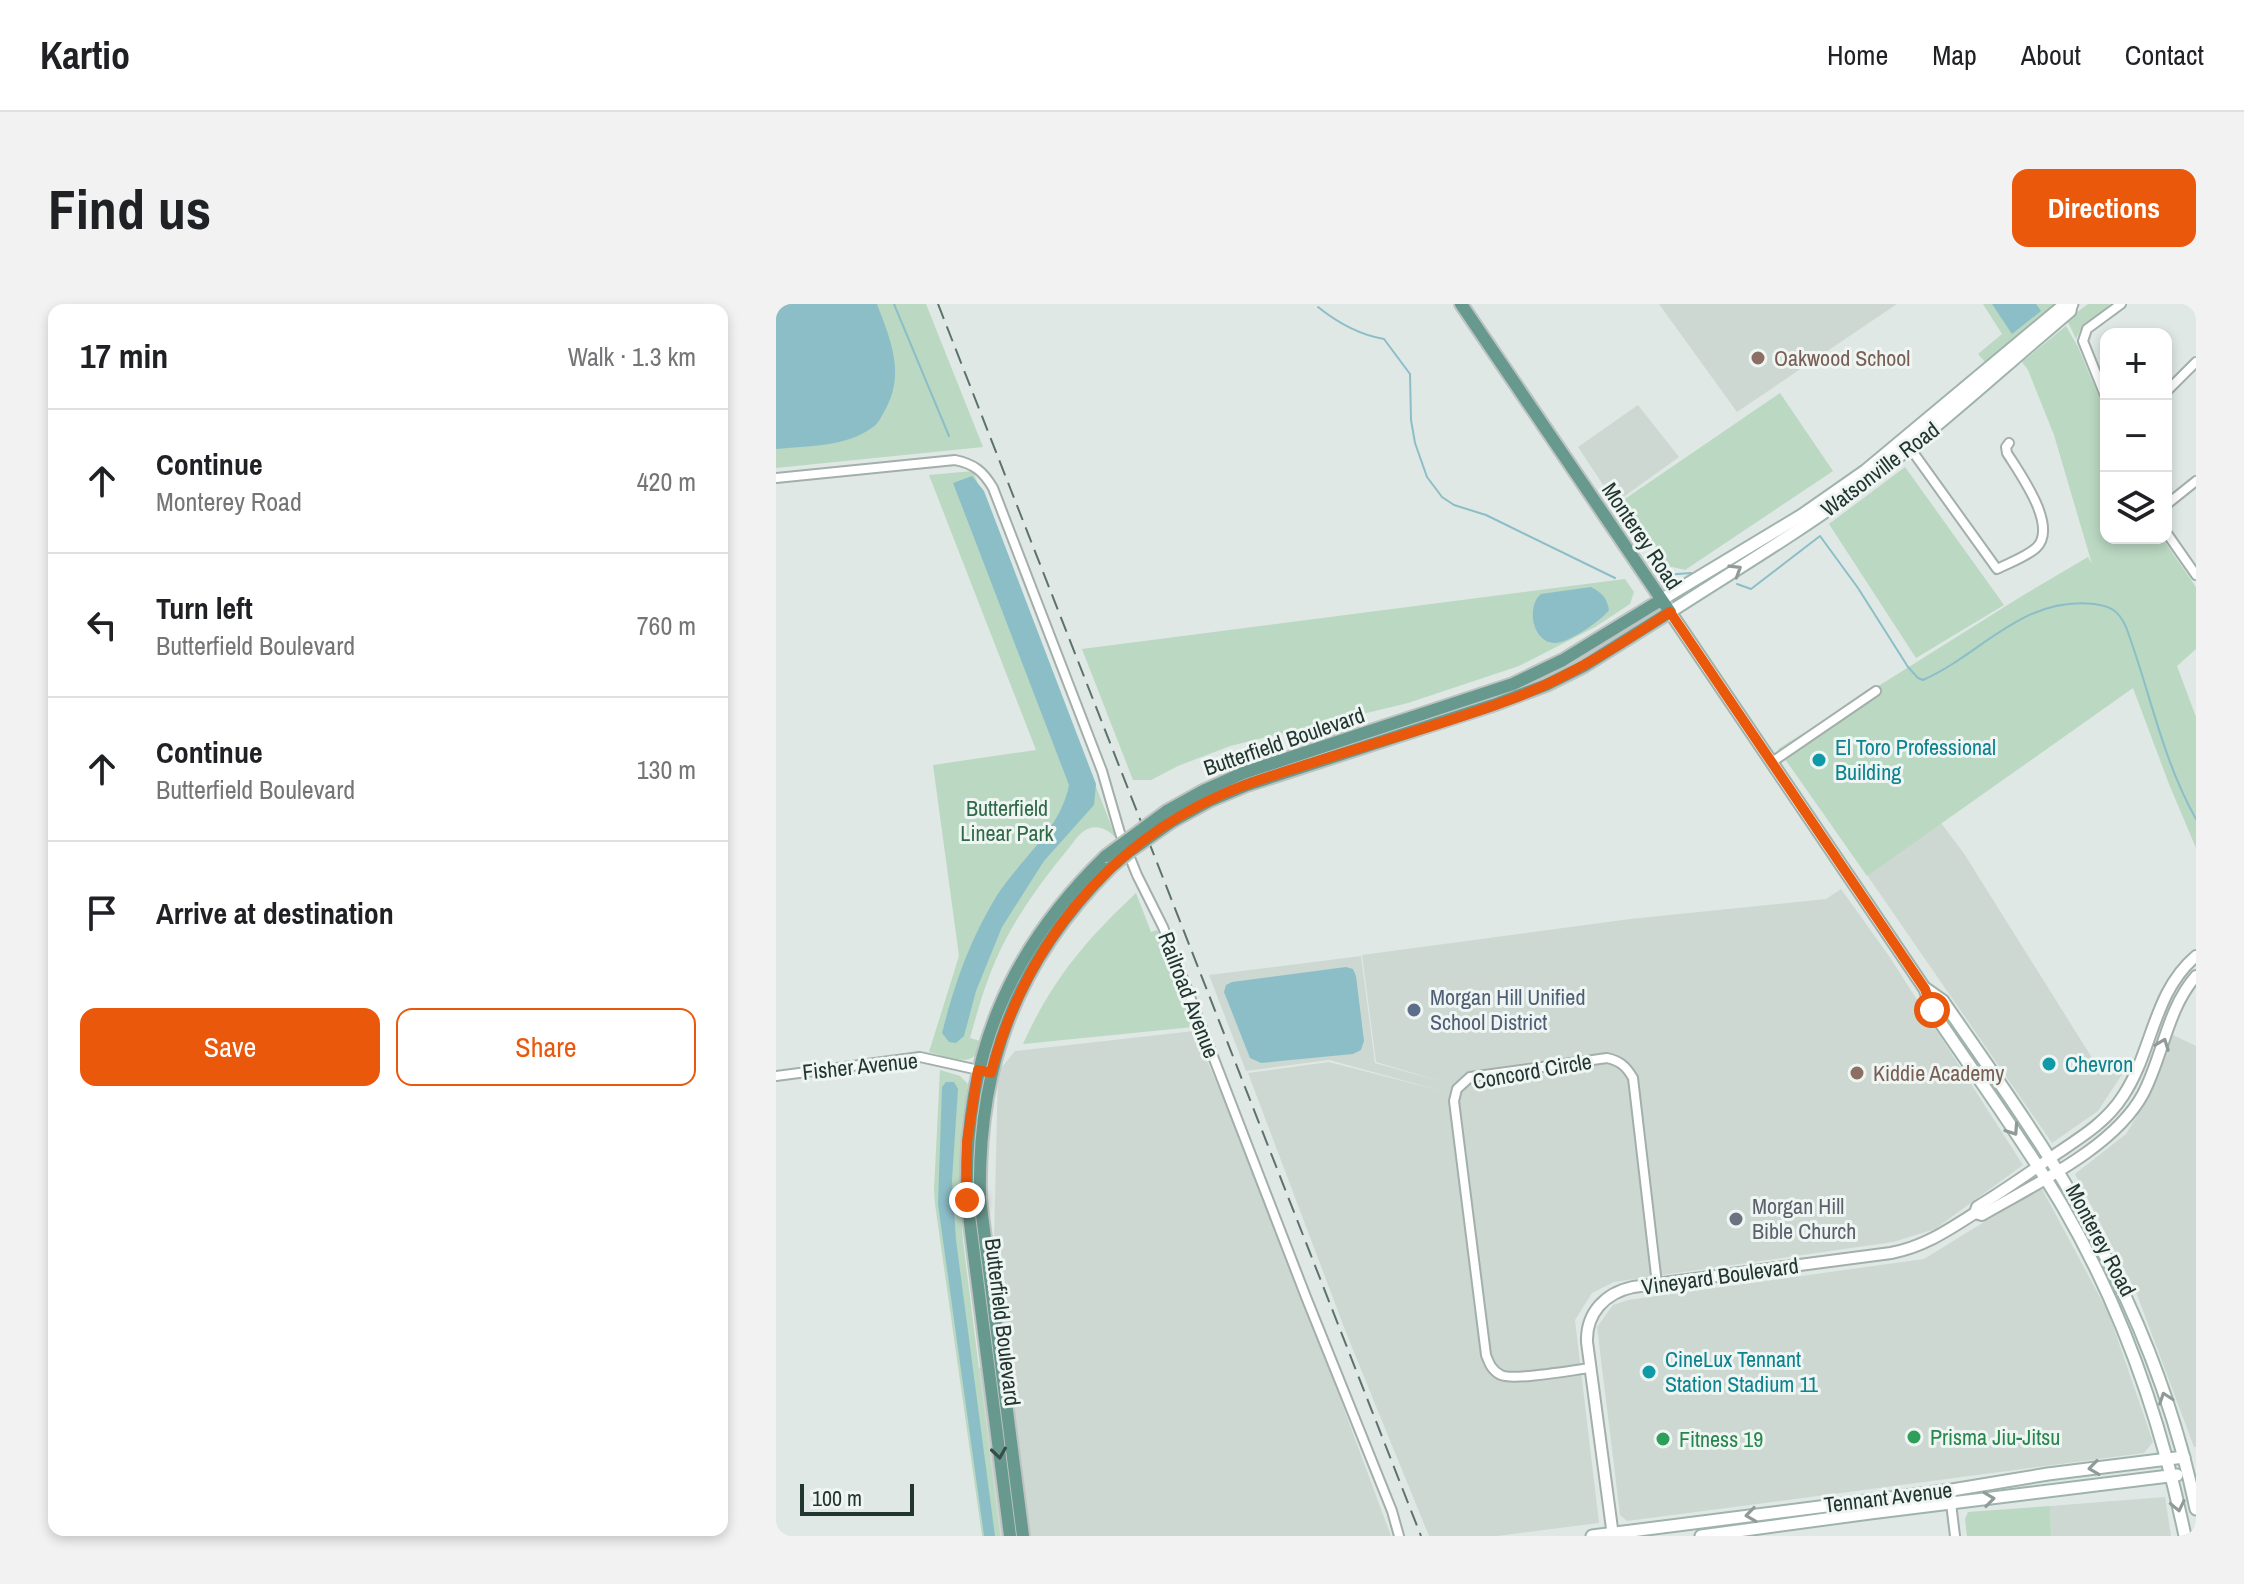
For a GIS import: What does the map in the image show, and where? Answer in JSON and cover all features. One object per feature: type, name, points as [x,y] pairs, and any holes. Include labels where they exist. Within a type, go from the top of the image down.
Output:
[{"type":"main road","name":"Monterey Road","points":[[1461,304],[1925,989],[1932,1010],[2042,1173],[2075,1229],[2119,1318],[2144,1382],[2172,1475],[2185,1536]]},
{"type":"main road","name":"Watsonville Road","points":[[1661,600],[1835,493],[2052,321],[2070,311],[2072,304]]},
{"type":"main road","name":"Watsonville Road","points":[[1670,612],[1823,513],[1910,448],[2023,345]]},
{"type":"main road","name":"Butterfield Boulevard","points":[[1010,1536],[967,1200],[967,1142],[985,1071],[1040,954],[1108,862],[1130,851],[1203,791],[1243,773],[1513,684],[1563,660],[1661,600]]},
{"type":"main road","name":"Butterfield Boulevard","points":[[1169,816],[1247,785],[1546,685],[1584,666],[1670,612]]},
{"type":"main road","name":"Monterey Road","points":[[1925,989],[1943,1001],[2050,1159],[2094,1235],[2132,1312],[2190,1457],[2196,1509]]},
{"type":"main road","name":"Butterfield Boulevard","points":[[985,1071],[980,1199],[1023,1536]]},
{"type":"main road","name":"Tennant Avenue","points":[[1592,1536],[2190,1457]]},
{"type":"main road","name":"Tennant Avenue","points":[[1701,1536],[2192,1474]]},
{"type":"street","points":[[2100,383],[2083,341],[2087,329],[2121,304]]},
{"type":"street","points":[[2172,386],[2196,362]]},
{"type":"street","points":[[1910,448],[1997,569],[2034,550],[2043,540],[2036,503],[2007,453],[2009,443]]},
{"type":"street","name":"Railroad Avenue","points":[[776,478],[955,460],[968,463],[984,473],[993,488],[1102,771],[1120,833],[1163,927],[1392,1511],[1399,1536]]},
{"type":"street","points":[[2172,500],[2196,481]]},
{"type":"street","points":[[2172,541],[2196,575]]},
{"type":"street","points":[[1772,762],[1876,691]]},
{"type":"street","name":"Vineyard Boulevard","points":[[2042,1173],[2050,1159],[2102,1122],[2118,1104],[2135,1075],[2166,994],[2182,969],[2196,956]]},
{"type":"street","name":"Vineyard Boulevard","points":[[1613,1535],[1587,1335],[1590,1320],[1600,1304],[1621,1290],[1903,1251],[1936,1238],[1975,1213],[1977,1207],[2042,1173],[2057,1171],[2117,1129],[2137,1104],[2149,1081],[2181,996],[2196,976]]},
{"type":"street","name":"Fisher Avenue","points":[[776,1076],[920,1057],[985,1071]]},
{"type":"street","name":"Concord Circle","points":[[1590,1368],[1513,1377],[1500,1375],[1486,1355],[1454,1101],[1461,1084],[1470,1077],[1607,1058],[1627,1067],[1633,1078],[1657,1284]]},
{"type":"street","points":[[1949,1490],[1955,1536]]},
{"type":"shaded area","name":"Oakwood School","points":[[1659,304],[1897,304],[1737,412]]},
{"type":"shaded area","points":[[1638,405],[1679,457],[1615,503],[1578,447]]},
{"type":"shaded area","points":[[1941,823],[1963,852],[2094,1061],[2125,1070],[2098,1111],[2052,1143],[1867,875]]},
{"type":"shaded area","points":[[1841,889],[1889,956],[2023,1165],[1935,1229],[1893,1242],[1614,1282],[1592,1293],[1575,1320],[1599,1523],[1497,1536],[1429,1536],[1347,1335],[1248,1073],[1329,1062],[1446,1092],[1329,1060],[1246,1071],[1209,975],[1361,956],[1375,1063],[1443,1082],[1376,1062],[1362,955],[1630,919],[1826,899]]},
{"type":"shaded area","points":[[1194,1031],[1261,1185],[1391,1536],[994,1536],[972,1368],[1003,1366],[994,1241],[998,1072],[1015,1051]]},
{"type":"shaded area","points":[[2173,1035],[2196,1046],[2196,1447],[2136,1292],[2075,1174],[2126,1134],[2146,1101]]},
{"type":"shaded area","points":[[2041,1187],[2109,1314],[2153,1442],[2144,1453],[1627,1521],[1620,1515],[1597,1327],[1613,1305],[1628,1300],[1924,1259]]},
{"type":"shaded area","points":[[2165,1497],[2171,1536],[2051,1536],[2050,1506]]},
{"type":"green space","points":[[776,304],[926,304],[983,447],[776,468]]},
{"type":"green space","points":[[1983,304],[2054,304],[1985,362],[1978,354],[2002,334]]},
{"type":"green space","points":[[2088,304],[2110,304],[2080,330],[2076,339],[2067,320]]},
{"type":"green space","points":[[2066,326],[2100,400],[2100,544],[2166,544],[2196,587],[2196,649],[2177,666],[2196,717],[2196,848],[2133,688],[1867,876],[1778,749],[2088,557],[2092,564],[2054,435],[2022,362]]},
{"type":"green space","points":[[1780,393],[1833,471],[1685,570],[1668,566],[1622,501]]},
{"type":"green space","points":[[1905,467],[2004,605],[1916,658],[1829,524]]},
{"type":"green space","name":"Butterfield Linear Park","points":[[973,471],[1116,838],[1101,828],[1094,827],[1083,832],[1034,893],[1005,940],[987,982],[970,1038],[980,1041],[975,1054],[960,1060],[929,1052],[959,956],[933,765],[1036,750],[929,475]]},
{"type":"green space","points":[[1625,579],[1634,592],[1630,604],[1595,627],[1519,666],[1408,703],[1230,746],[1151,780],[1133,780],[1082,649]]},
{"type":"green space","points":[[1136,893],[1151,932],[1157,930],[1193,1027],[1023,1044],[1071,962]]},
{"type":"green space","points":[[940,1070],[960,1076],[968,1084],[962,1122],[959,1180],[963,1241],[1000,1536],[982,1536],[935,1204]]},
{"type":"green space","points":[[2050,1506],[2051,1536],[1967,1536],[1965,1519],[1968,1512]]},
{"type":"water","points":[[776,304],[877,304],[891,345],[895,371],[891,398],[875,426],[863,434],[839,442],[776,449]]},
{"type":"water","points":[[1992,304],[2036,304],[2041,311],[2012,334]]},
{"type":"water","points":[[972,476],[984,491],[1096,784],[1094,805],[1044,861],[1002,927],[976,991],[964,1036],[956,1043],[949,1042],[942,1033],[970,947],[1005,883],[1057,816],[1069,785],[953,483]]},
{"type":"water","points":[[1591,587],[1605,599],[1609,610],[1605,615],[1584,631],[1561,642],[1547,641],[1541,637],[1533,615],[1536,600],[1541,594]]},
{"type":"water","points":[[1346,967],[1353,969],[1356,976],[1364,1041],[1361,1050],[1353,1054],[1261,1063],[1250,1058],[1224,992],[1226,985]]},
{"type":"water","points":[[946,1082],[954,1082],[958,1089],[952,1180],[956,1240],[995,1536],[984,1536],[938,1204],[942,1087]]},
{"type":"waterway","points":[[894,304],[949,436]]},
{"type":"waterway","points":[[1318,307],[1350,328],[1384,339],[1410,374],[1415,443],[1427,477],[1442,497],[1615,578]]},
{"type":"waterway","points":[[1737,584],[1751,589],[1820,536],[1858,588],[1908,667],[1923,680],[2004,629],[2045,609],[2068,604],[2094,604],[2110,608],[2126,627],[2165,749],[2196,819]]},
{"type":"waterway","points":[[1664,575],[1691,573]]},
{"type":"railway","points":[[938,304],[1421,1536]]},
{"type":"place","name":"Oakwood School","points":[[1758,358]]},
{"type":"place","name":"El Toro Professional Building","points":[[1819,760]]},
{"type":"place","name":"Morgan Hill Unified School District","points":[[1414,1010]]},
{"type":"place","name":"Chevron","points":[[2049,1064]]},
{"type":"place","name":"Kiddie Academy","points":[[1857,1073]]},
{"type":"place","name":"Morgan Hill Bible Church","points":[[1736,1219]]},
{"type":"place","name":"CineLux Tennant Station Stadium 11","points":[[1649,1372]]},
{"type":"place","name":"Prisma Jiu-Jitsu","points":[[1914,1437]]},
{"type":"place","name":"Fitness 19","points":[[1663,1439]]},
{"type":"route","points":[[967,1200],[967,1142],[978,1070],[991,1073],[1014,1004],[1056,930],[1089,889],[1130,851],[1190,810],[1225,793],[1546,685],[1584,666],[1670,612],[1925,989],[1932,1010]]}]
